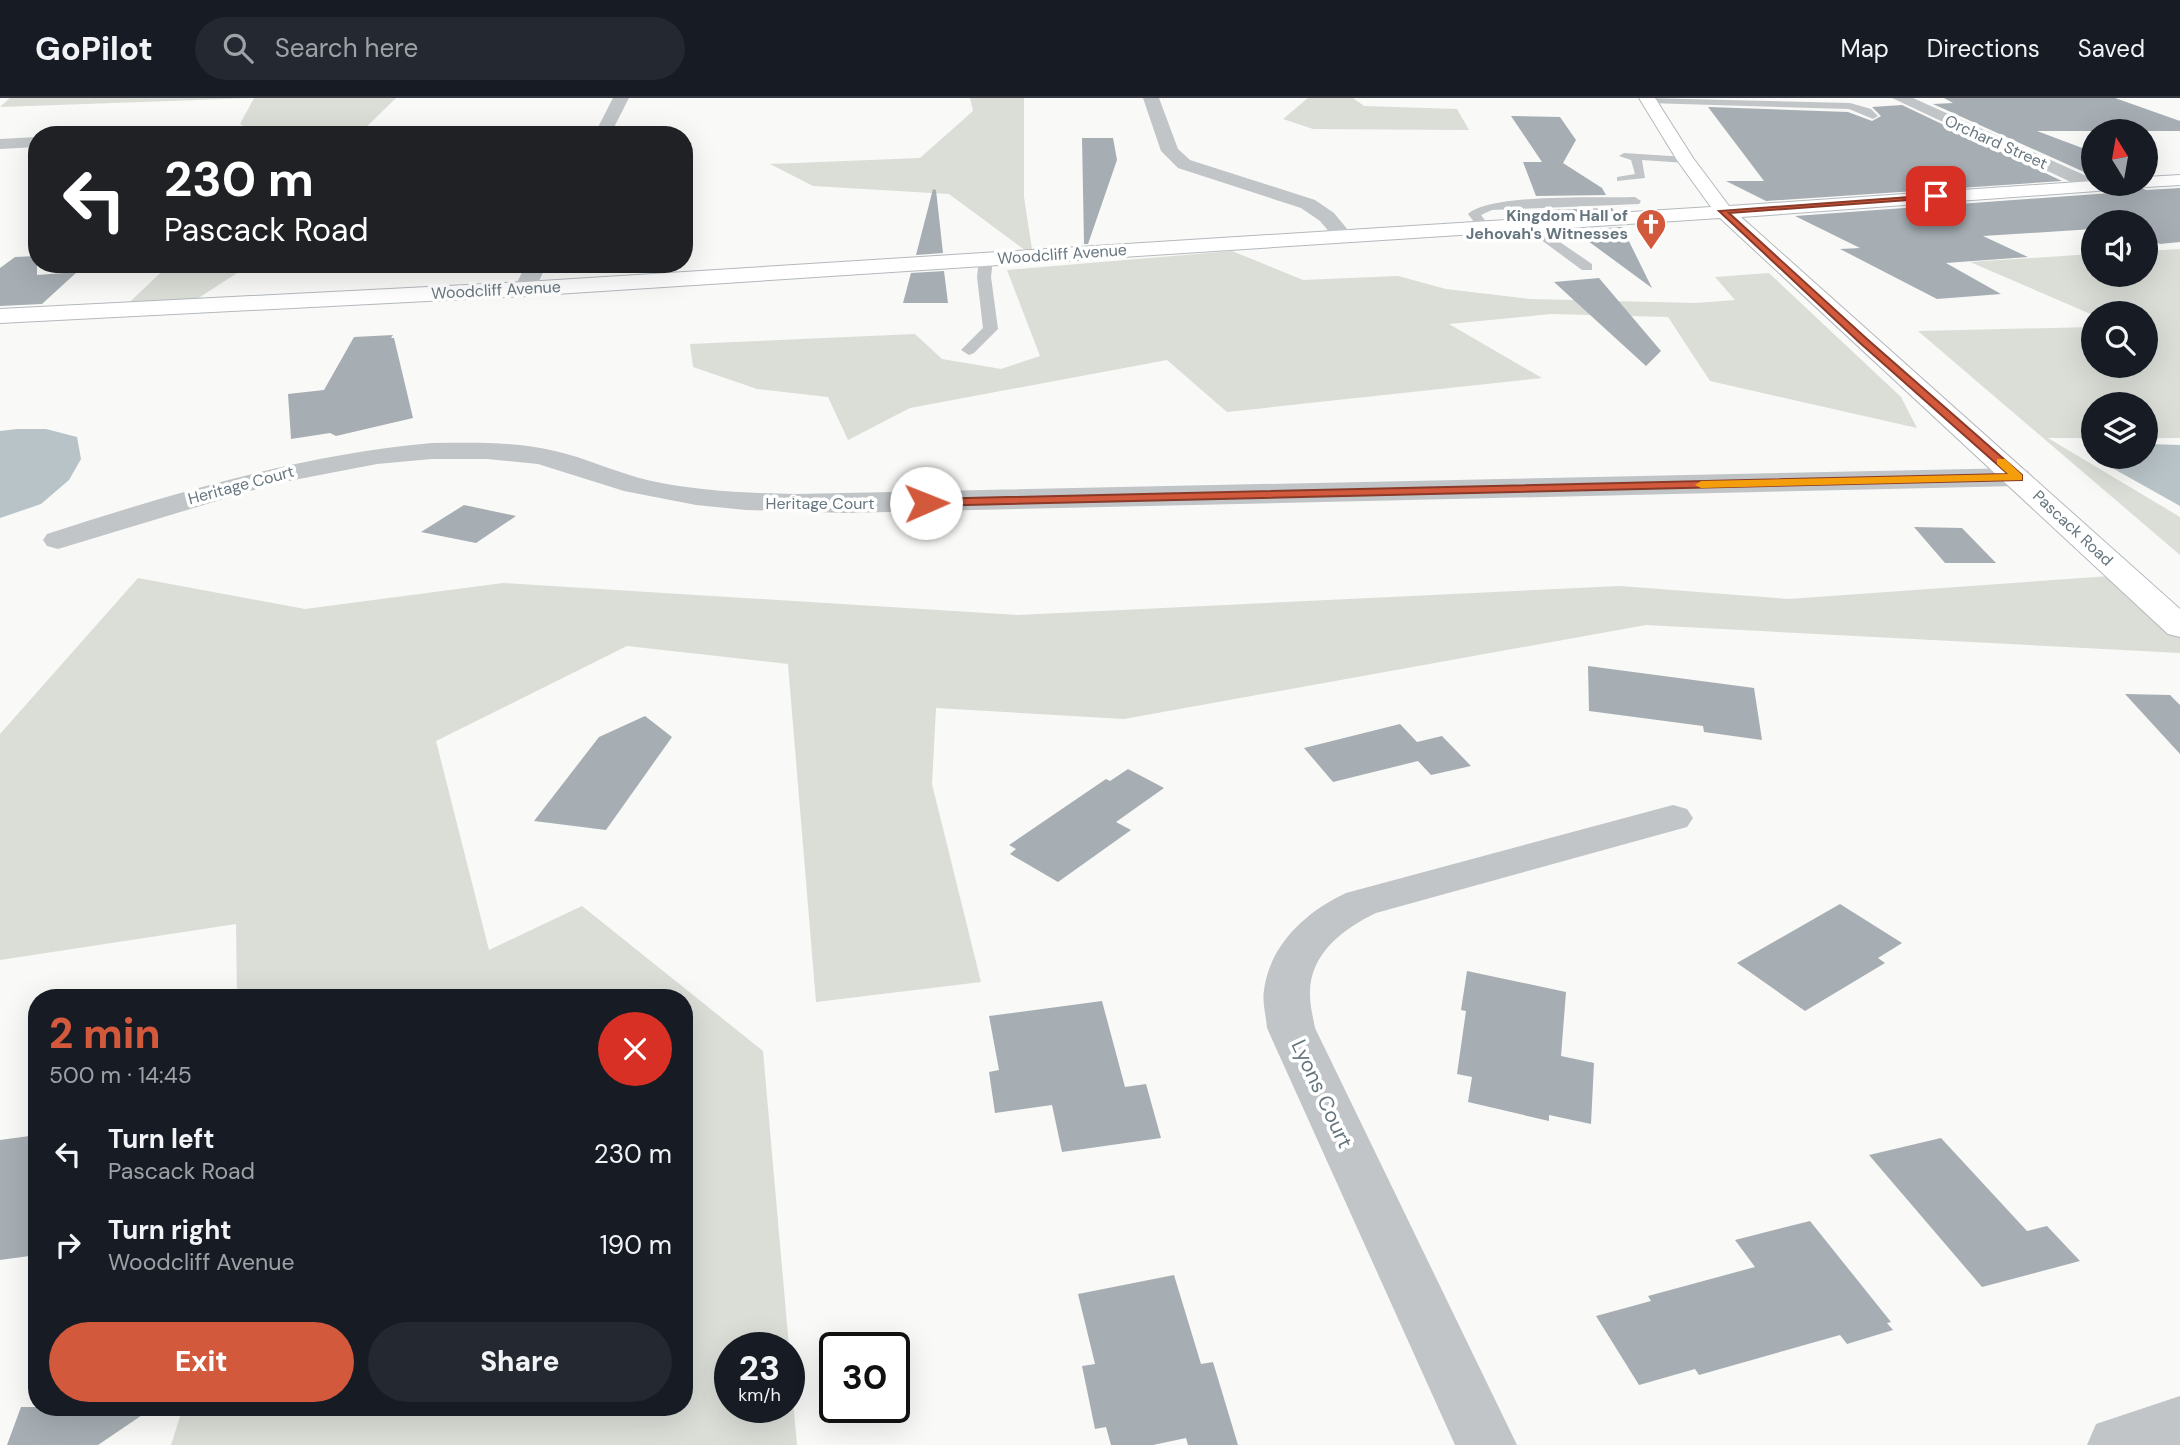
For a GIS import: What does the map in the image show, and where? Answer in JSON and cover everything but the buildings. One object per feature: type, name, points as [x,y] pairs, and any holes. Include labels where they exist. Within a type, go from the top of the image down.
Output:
[{"type":"main road","name":"Pascack Road","points":[[1647,99],[1723,211],[2180,627]]},
{"type":"main road","points":[[2158,182],[2180,180]]},
{"type":"main road","name":"Woodcliff Avenue","points":[[0,316],[525,289],[2081,187]]},
{"type":"street","points":[[607,126],[621,98]]},
{"type":"street","points":[[1151,98],[1170,151],[1184,164],[1308,204],[1326,216],[1343,236]]},
{"type":"street","name":"Orchard Street","points":[[1899,98],[2081,180]]},
{"type":"street","points":[[0,144],[28,142]]},
{"type":"street","points":[[525,289],[533,273]]},
{"type":"street","name":"Heritage Court","points":[[58,540],[162,506],[289,471],[344,460],[440,451],[488,451],[554,459],[643,487],[751,503],[874,504],[2018,477]]},
{"type":"street","name":"Lyons Court","points":[[1486,1445],[1291,1028],[1287,990],[1297,956],[1319,928],[1361,903],[1674,818]]},
{"type":"street","points":[[2118,1445],[2180,1425]]},
{"type":"lane","points":[[1647,99],[1845,106],[1867,111],[1873,116]]},
{"type":"lane","points":[[1621,179],[1641,176],[1630,158],[1686,160]]},
{"type":"lane","points":[[1484,228],[1475,214],[1497,206],[1635,201]]},
{"type":"lane","points":[[1529,225],[1587,267]]},
{"type":"lane","points":[[969,351],[991,329],[984,277],[986,259]]},
{"type":"shaded area","points":[[10,98],[254,98],[0,107]]},
{"type":"shaded area","points":[[254,98],[396,98],[367,126],[240,124]]},
{"type":"shaded area","points":[[970,98],[1024,98],[1024,197],[1033,256],[949,194],[813,186],[770,164],[920,158],[973,111]]},
{"type":"shaded area","points":[[1308,98],[1353,98],[1364,106],[1457,109],[1469,130],[1313,129],[1283,119]]},
{"type":"shaded area","points":[[2180,249],[2180,438],[2158,438],[2158,392],[2081,392],[2081,438],[2048,438],[2081,458],[2081,469],[2100,469],[2180,517],[2180,555],[1918,331],[2081,327],[2081,378],[2158,378],[2158,301],[2081,301],[2081,310],[1970,262],[2081,255],[2081,287],[2158,287],[2158,250]]},
{"type":"shaded area","points":[[1232,251],[1303,280],[1398,276],[1446,289],[1530,299],[1696,303],[1735,300],[1715,277],[1769,273],[1901,397],[1917,428],[1710,381],[1668,317],[1551,314],[1449,324],[1542,378],[1227,412],[1167,360],[910,408],[848,440],[828,397],[757,389],[693,367],[690,344],[915,334],[942,359],[1001,369],[1040,356],[1007,270]]},
{"type":"shaded area","points":[[160,273],[237,273],[183,308],[120,311]]},
{"type":"shaded area","points":[[46,429],[77,437],[81,459],[69,480],[41,504],[0,518],[0,431]]},
{"type":"shaded area","points":[[2158,444],[2180,445],[2180,506],[2114,469],[2158,469]]},
{"type":"shaded area","points":[[2124,575],[2180,627],[2180,653],[1646,625],[1124,719],[936,708],[932,784],[981,982],[816,1002],[788,664],[627,646],[436,741],[489,950],[582,906],[686,989],[237,989],[236,924],[0,960],[0,734],[138,578],[305,609],[503,583],[1018,615],[1620,586],[1789,599]]},
{"type":"shaded area","points":[[693,995],[763,1051],[788,1332],[714,1332],[714,1423],[795,1423],[797,1445],[171,1445],[180,1416],[693,1416]]},
{"type":"slow traffic","points":[[1701,485],[2018,477],[2001,462]]},
{"type":"place","name":"Kingdom Hall of Jehovah's Witnesses","points":[[1651,251]]},
{"type":"route","points":[[926,503],[2018,477],[1864,341],[1723,211],[1936,196]]}]
